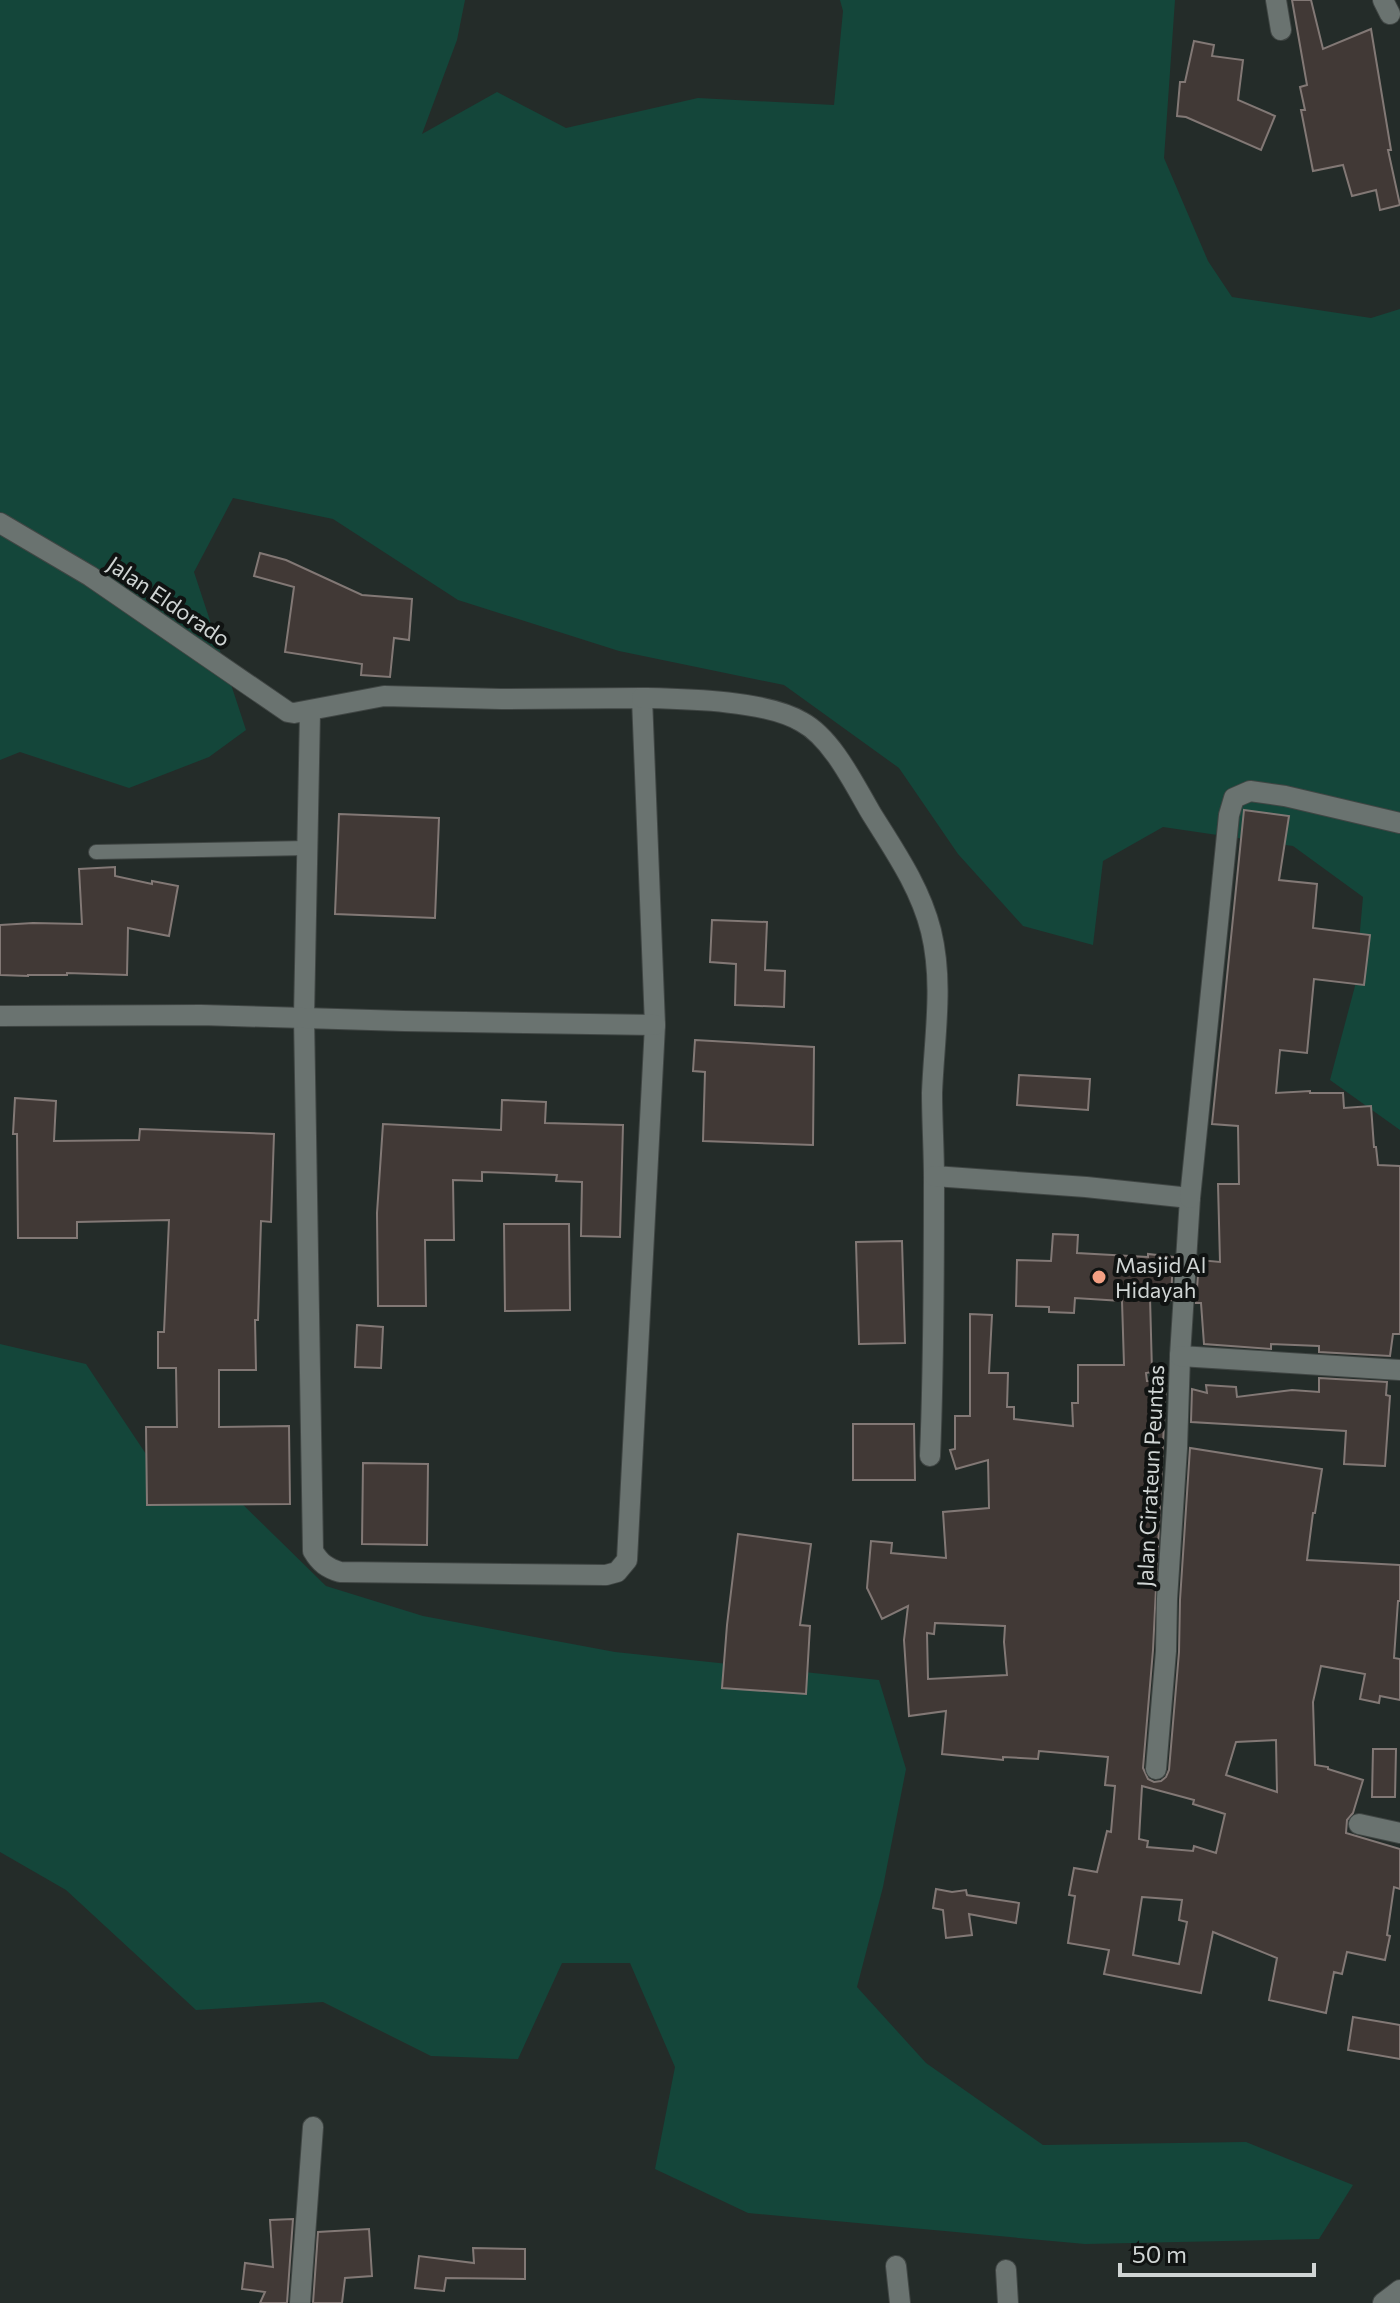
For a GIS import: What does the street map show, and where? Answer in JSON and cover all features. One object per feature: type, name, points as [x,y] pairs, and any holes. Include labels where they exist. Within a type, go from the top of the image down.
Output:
[{"type":"street","points":[[1276,0],[1281,30]]},
{"type":"street","name":"Jalan Eldorado","points":[[0,523],[90,576],[288,712],[310,712]]},
{"type":"street","points":[[642,698],[655,1025],[627,1560],[617,1572],[606,1575],[340,1572],[327,1568],[313,1551],[304,1017],[310,712],[384,696],[642,698],[699,700],[769,709],[803,722],[821,737],[843,765],[900,859],[920,898],[931,932],[938,989],[932,1095],[935,1353],[930,1456]]},
{"type":"street","points":[[1180,1356],[1190,1198],[1229,815],[1234,798],[1250,791],[1273,794],[1400,823]]},
{"type":"street","points":[[0,1016],[304,1017],[655,1025]]},
{"type":"street","points":[[934,1176],[1190,1198]]},
{"type":"street","name":"Jalan Cirateun Peuntas","points":[[1156,1769],[1166,1651],[1180,1356],[1400,1370]]},
{"type":"street","points":[[1359,1824],[1400,1833]]},
{"type":"street","points":[[300,2303],[313,2127]]},
{"type":"street","points":[[896,2266],[900,2303]]},
{"type":"street","points":[[1006,2270],[1008,2303]]},
{"type":"street","points":[[1383,2303],[1400,2290]]},
{"type":"lane","points":[[96,852],[307,848]]},
{"type":"green space","points":[[0,0],[465,0],[457,40],[422,134],[497,92],[566,128],[698,98],[834,105],[843,11],[840,0],[1175,0],[1164,158],[1208,261],[1232,297],[1371,318],[1400,309],[1400,1130],[1330,1080],[1355,986],[1363,897],[1293,846],[1163,827],[1103,861],[1093,945],[1023,926],[958,854],[899,768],[784,685],[619,651],[458,600],[333,519],[233,498],[194,572],[246,730],[209,757],[129,788],[20,752],[0,760]]},
{"type":"green space","points":[[0,1344],[86,1364],[156,1469],[228,1490],[326,1586],[423,1616],[615,1652],[879,1680],[906,1769],[883,1887],[857,1987],[926,2063],[1043,2145],[1246,2142],[1353,2185],[1319,2239],[1085,2244],[748,2213],[655,2169],[675,2067],[630,1963],[562,1963],[518,2059],[431,2056],[323,2002],[196,2010],[66,1890],[0,1852]]},
{"type":"building","points":[[1292,0],[1311,0],[1323,49],[1371,29],[1391,150],[1388,150],[1400,205],[1380,210],[1376,190],[1352,196],[1343,165],[1313,171],[1301,110],[1305,110],[1300,87],[1307,85]]},
{"type":"building","points":[[1194,41],[1214,45],[1212,56],[1243,60],[1238,100],[1275,116],[1261,150],[1186,117],[1177,116],[1180,82],[1185,82]]},
{"type":"building","points":[[260,553],[286,560],[362,595],[412,599],[409,640],[394,638],[390,677],[361,675],[362,664],[285,652],[294,587],[254,576]]},
{"type":"building","points":[[1244,810],[1289,816],[1279,880],[1317,884],[1313,928],[1370,935],[1364,985],[1314,979],[1307,1053],[1280,1050],[1276,1093],[1343,1093],[1344,1108],[1371,1106],[1378,1165],[1400,1166],[1400,1334],[1393,1334],[1390,1356],[1319,1352],[1319,1346],[1271,1344],[1271,1349],[1204,1344],[1201,1303],[1196,1303],[1199,1260],[1220,1262],[1218,1184],[1239,1184],[1238,1126],[1212,1124]]},
{"type":"building","points":[[339,814],[439,818],[435,918],[335,914]]},
{"type":"building","points":[[115,867],[115,876],[178,886],[169,936],[128,928],[127,975],[0,975],[0,925],[82,924],[79,869]]},
{"type":"building","points":[[712,920],[767,922],[765,970],[785,971],[784,1007],[735,1005],[736,964],[710,962]]},
{"type":"building","points":[[695,1040],[814,1047],[813,1145],[703,1141],[705,1072],[693,1071]]},
{"type":"building","points":[[1019,1075],[1090,1079],[1088,1110],[1017,1105]]},
{"type":"building","points":[[15,1098],[56,1101],[54,1141],[139,1140],[140,1129],[274,1134],[271,1222],[261,1221],[258,1320],[255,1320],[256,1370],[219,1370],[219,1427],[289,1426],[290,1504],[147,1505],[146,1427],[177,1427],[176,1368],[158,1368],[158,1332],[164,1332],[169,1220],[77,1222],[77,1238],[18,1238],[17,1134],[13,1134]]},
{"type":"building","points":[[502,1100],[546,1102],[545,1123],[623,1125],[620,1237],[581,1236],[582,1182],[556,1181],[557,1175],[482,1172],[482,1181],[453,1180],[454,1240],[425,1240],[426,1306],[378,1306],[377,1213],[383,1124],[501,1130]]},
{"type":"building","points":[[504,1224],[569,1224],[570,1310],[505,1311]]},
{"type":"building","points":[[1053,1234],[1078,1235],[1077,1253],[1173,1257],[1171,1300],[1150,1297],[1152,1372],[1146,1373],[1147,1381],[1166,1382],[1153,1650],[1143,1768],[1148,1779],[1161,1781],[1169,1770],[1190,1448],[1322,1469],[1307,1560],[1400,1565],[1394,1658],[1400,1659],[1400,1700],[1380,1696],[1379,1703],[1360,1699],[1365,1674],[1321,1666],[1313,1702],[1315,1765],[1363,1780],[1353,1813],[1347,1820],[1346,1833],[1400,1849],[1400,1889],[1394,1887],[1385,1960],[1347,1952],[1342,1974],[1334,1972],[1326,2013],[1269,2000],[1277,1958],[1213,1932],[1201,1993],[1104,1974],[1109,1950],[1068,1943],[1075,1896],[1069,1895],[1074,1868],[1097,1872],[1107,1831],[1111,1832],[1115,1786],[1105,1785],[1108,1757],[1039,1751],[1038,1759],[1003,1757],[1003,1760],[942,1754],[946,1711],[909,1716],[904,1640],[908,1606],[882,1619],[867,1588],[871,1541],[892,1543],[891,1553],[946,1558],[943,1512],[989,1508],[988,1460],[956,1469],[950,1450],[955,1449],[955,1416],[970,1416],[970,1314],[992,1315],[989,1373],[1008,1373],[1007,1407],[1014,1407],[1014,1419],[1073,1426],[1072,1403],[1078,1403],[1078,1365],[1124,1365],[1122,1301],[1075,1298],[1074,1313],[1049,1312],[1049,1307],[1016,1306],[1017,1260],[1051,1261]],"holes":[[[935,1623],[1005,1626],[1007,1675],[928,1679],[927,1633],[934,1634]],[[1276,1740],[1277,1792],[1226,1775],[1236,1742]],[[1142,1786],[1194,1800],[1193,1804],[1225,1814],[1216,1853],[1194,1846],[1193,1851],[1147,1847],[1148,1841],[1139,1839]],[[1142,1897],[1182,1900],[1179,1920],[1187,1922],[1179,1964],[1133,1955]]]},
{"type":"building","points":[[902,1241],[905,1343],[859,1344],[856,1242]]},
{"type":"building","points":[[357,1325],[383,1327],[381,1368],[355,1367]]},
{"type":"building","points":[[1319,1378],[1387,1382],[1386,1395],[1390,1396],[1385,1466],[1344,1464],[1346,1431],[1191,1422],[1192,1389],[1207,1393],[1206,1385],[1236,1387],[1237,1397],[1292,1390],[1319,1392]]},
{"type":"building","points":[[853,1424],[914,1424],[915,1480],[853,1480]]},
{"type":"building","points":[[363,1463],[428,1464],[427,1545],[362,1544]]},
{"type":"building","points":[[738,1534],[811,1544],[800,1625],[810,1626],[806,1694],[722,1688]]},
{"type":"building","points":[[1373,1749],[1396,1749],[1395,1797],[1372,1797]]},
{"type":"building","points":[[936,1889],[952,1892],[966,1890],[967,1895],[1019,1903],[1016,1923],[969,1914],[972,1935],[946,1938],[943,1910],[933,1908]]},
{"type":"building","points":[[1353,2017],[1400,2025],[1400,2059],[1348,2050]]},
{"type":"building","points":[[293,2219],[287,2303],[260,2303],[265,2292],[242,2289],[245,2263],[273,2267],[270,2220]]},
{"type":"building","points":[[369,2229],[372,2276],[345,2278],[342,2303],[313,2303],[318,2232]]},
{"type":"building","points":[[473,2248],[525,2249],[525,2279],[446,2278],[444,2291],[415,2288],[419,2256],[474,2263]]},
{"type":"place","name":"Masjid Al Hidayah","points":[[1099,1277]]}]
